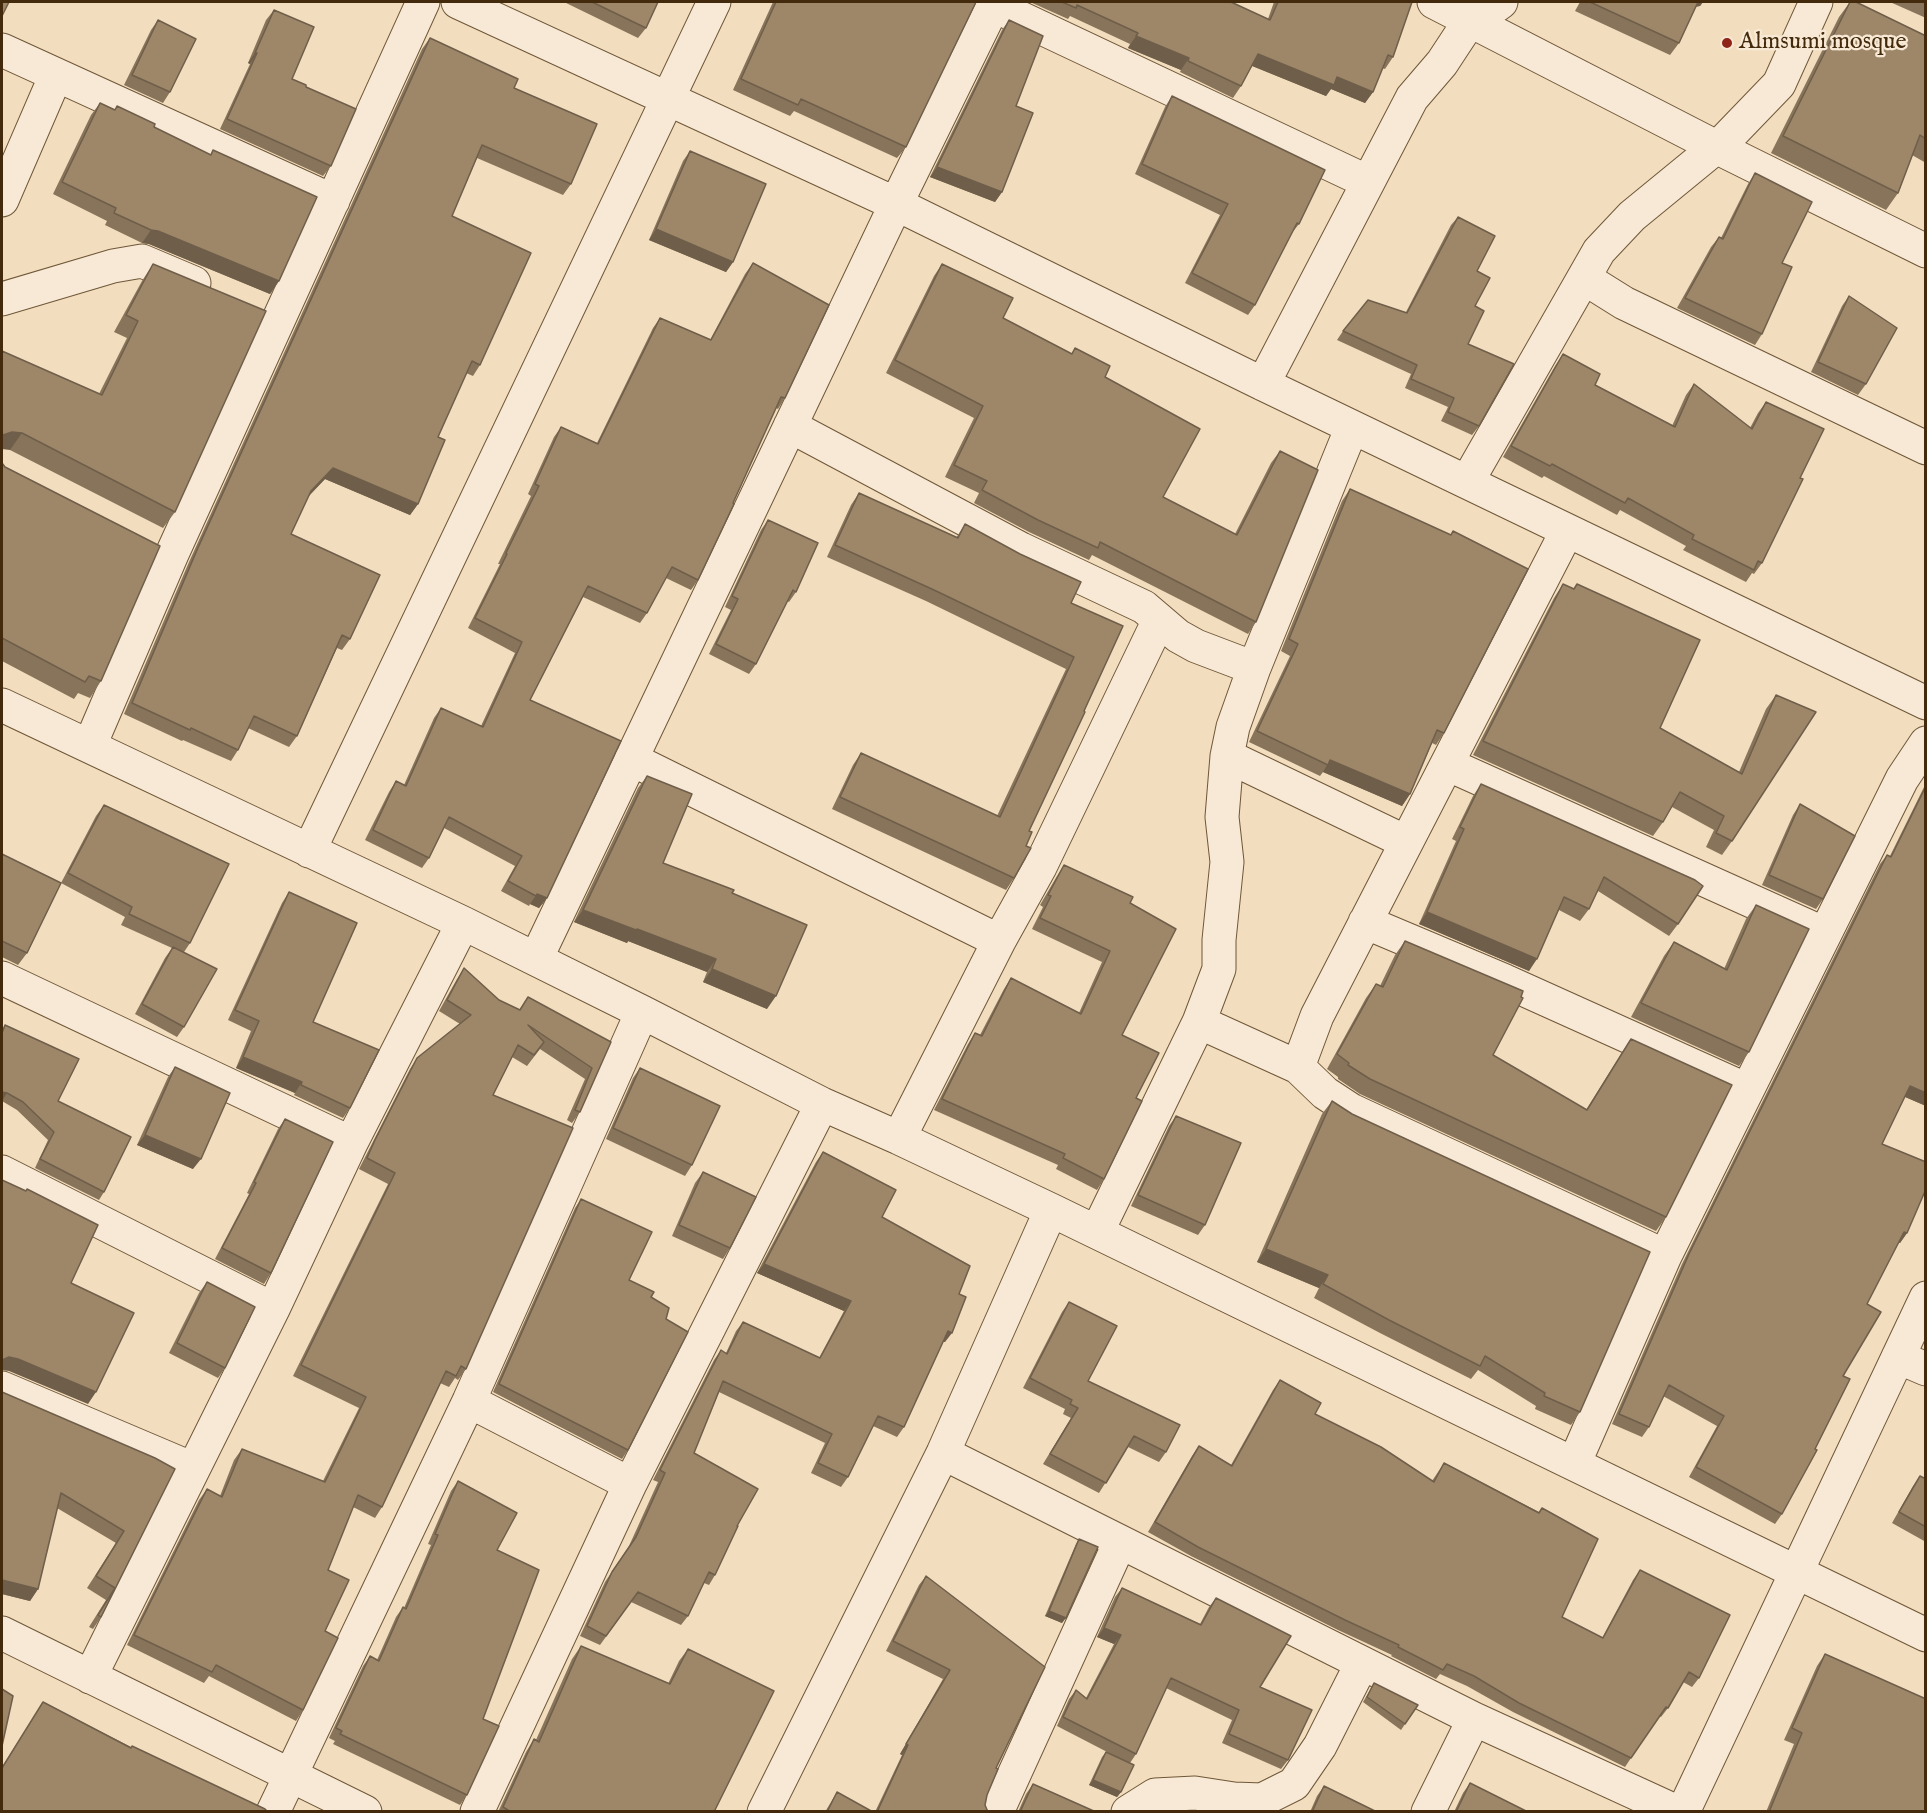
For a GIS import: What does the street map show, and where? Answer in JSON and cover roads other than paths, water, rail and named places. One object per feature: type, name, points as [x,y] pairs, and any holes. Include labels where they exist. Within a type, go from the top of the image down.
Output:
[{"type":"street","points":[[90,745],[162,549],[280,318],[423,2]]},
{"type":"street","points":[[458,2],[896,204],[1263,384],[1926,703]]},
{"type":"street","points":[[309,851],[714,2]]},
{"type":"street","points":[[1434,2],[1475,21],[1716,147],[1926,251]]},
{"type":"street","points":[[1263,384],[1412,98],[1442,63],[1465,28],[1501,2]]},
{"type":"street","points":[[1467,482],[1599,251],[1632,216],[1716,147],[1779,84],[1816,2]]},
{"type":"street","points":[[536,959],[994,3],[1368,182]]},
{"type":"street","points":[[2,50],[333,201]]},
{"type":"street","points":[[2,200],[56,75]]},
{"type":"street","points":[[2,299],[113,266],[142,261],[216,292]]},
{"type":"street","points":[[1584,278],[1624,303],[1926,448]]},
{"type":"street","points":[[248,305],[280,318]]},
{"type":"street","points":[[790,426],[1021,549],[1144,607],[1178,636],[1196,646],[1254,668]]},
{"type":"street","points":[[1097,1233],[1199,1023],[1219,969],[1219,940],[1227,862],[1222,817],[1227,756],[1233,727],[1254,668],[1352,427]]},
{"type":"street","points":[[1298,1067],[1317,1016],[1567,531]]},
{"type":"street","points":[[899,1138],[999,941],[1040,867],[1159,620]]},
{"type":"street","points":[[2,705],[463,923],[822,1104],[1051,1210],[1926,1635]]},
{"type":"street","points":[[1574,1464],[1665,1256],[1902,779],[1926,743]]},
{"type":"street","points":[[1227,756],[1406,842]]},
{"type":"street","points":[[631,759],[999,941]]},
{"type":"street","points":[[1447,764],[1825,934]]},
{"type":"street","points":[[1365,922],[1505,981],[1747,1090]]},
{"type":"street","points":[[90,1677],[273,1309],[351,1143],[463,923]]},
{"type":"street","points":[[2,978],[351,1143]]},
{"type":"street","points":[[273,1812],[469,1401],[642,1012]]},
{"type":"street","points":[[1199,1023],[1298,1067],[1325,1094],[1351,1110],[1665,1256]]},
{"type":"street","points":[[477,1812],[630,1484],[822,1104]]},
{"type":"street","points":[[2,1172],[273,1309]]},
{"type":"street","points":[[764,1812],[943,1453],[1051,1210]]},
{"type":"street","points":[[1683,1812],[1796,1571],[1912,1363],[1926,1298]]},
{"type":"street","points":[[2,1388],[193,1469]]},
{"type":"street","points":[[469,1401],[630,1484]]},
{"type":"street","points":[[943,1453],[1474,1719],[1677,1812]]},
{"type":"street","points":[[997,1812],[1120,1542]]},
{"type":"street","points":[[2,1633],[365,1812]]},
{"type":"street","points":[[1128,1812],[1155,1795],[1195,1793],[1234,1799],[1262,1800],[1294,1784],[1320,1746],[1362,1663]]},
{"type":"street","points":[[1428,1812],[1474,1719]]},
{"type":"place","name":"Almsumi mosque","points":[[1727,43]]}]
